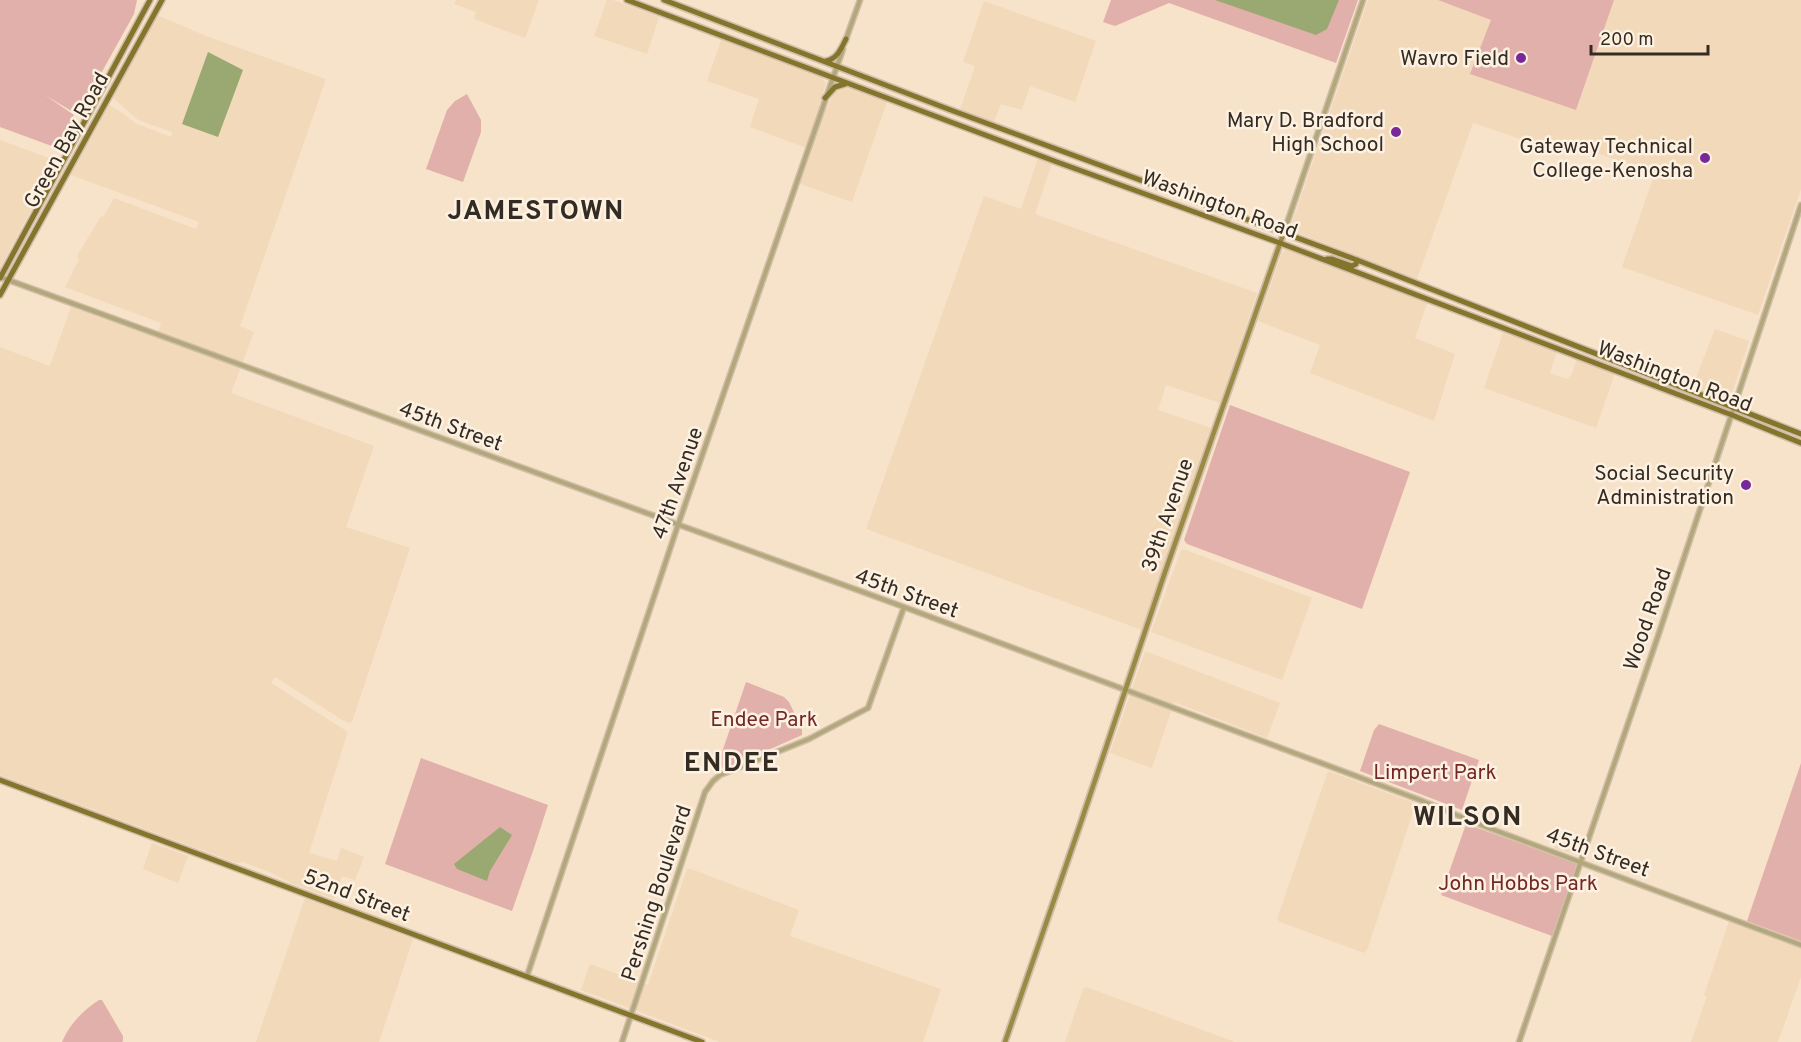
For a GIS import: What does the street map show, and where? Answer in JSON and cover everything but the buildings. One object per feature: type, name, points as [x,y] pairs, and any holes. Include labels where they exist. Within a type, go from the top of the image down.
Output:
[{"type":"main road","name":"Green Bay Road","points":[[0,278],[150,0]]},
{"type":"main road","name":"Green Bay Road","points":[[0,295],[162,0]]},
{"type":"main road","name":"Washington Road","points":[[627,0],[1619,372],[1801,434]]},
{"type":"main road","name":"Washington Road","points":[[664,0],[821,61],[1357,260],[1621,364],[1801,443]]},
{"type":"main road","points":[[821,61],[833,59],[846,39]]},
{"type":"main road","points":[[825,98],[838,85],[848,83]]},
{"type":"main road","name":"39th Avenue","points":[[1005,1042],[1284,232]]},
{"type":"main road","points":[[1322,259],[1332,259],[1352,266],[1357,260]]},
{"type":"main road","points":[[1593,362],[1595,354]]},
{"type":"main road","name":"52nd Street","points":[[0,780],[702,1042]]},
{"type":"street","name":"47th Avenue","points":[[527,976],[678,525],[860,0]]},
{"type":"street","name":"39th Avenue","points":[[1284,232],[1363,0]]},
{"type":"street","name":"Wood Road","points":[[1519,1042],[1801,205]]},
{"type":"street","name":"45th Street","points":[[0,278],[904,608],[1801,945]]},
{"type":"street","name":"Pershing Boulevard","points":[[622,1042],[705,792],[720,775],[809,739],[868,708],[904,608]]},
{"type":"shaded area","points":[[456,0],[539,0],[525,38],[474,19],[476,12],[454,4]]},
{"type":"shaded area","points":[[607,0],[613,0],[659,17],[647,54],[594,36]]},
{"type":"shaded area","points":[[1215,0],[1339,0],[1327,29],[1316,35]]},
{"type":"shaded area","points":[[1368,0],[1801,0],[1801,189],[1758,315],[1622,267],[1655,173],[1565,142],[1561,153],[1473,123],[1417,279],[1293,231],[1291,228],[1293,220]]},
{"type":"shaded area","points":[[984,1],[1096,41],[1075,102],[1030,86],[1022,110],[1001,104],[994,122],[960,110],[975,66],[963,62]]},
{"type":"shaded area","points":[[157,15],[206,36],[326,79],[240,326],[254,332],[231,393],[374,446],[346,527],[410,548],[352,722],[344,721],[275,677],[271,683],[348,732],[309,853],[337,861],[341,848],[364,857],[355,880],[342,876],[334,899],[243,862],[237,863],[0,775],[0,347],[50,366],[71,307],[156,338],[161,323],[65,287],[79,259],[77,256],[114,198],[196,229],[199,222],[71,175],[109,105],[135,123],[171,137],[172,132],[138,120],[113,98]]},
{"type":"shaded area","points":[[721,40],[822,78],[826,84],[819,106],[827,109],[833,93],[840,86],[849,87],[887,102],[852,202],[800,184],[812,150],[750,127],[759,99],[707,81]]},
{"type":"shaded area","points":[[208,52],[243,70],[218,137],[182,124]]},
{"type":"shaded area","points":[[0,140],[57,161],[0,268]]},
{"type":"shaded area","points":[[1038,158],[1052,163],[1035,214],[1257,293],[1220,403],[1166,385],[1158,410],[1211,428],[1142,630],[866,529],[984,196],[1021,209]]},
{"type":"shaded area","points":[[1286,249],[1427,303],[1415,338],[1455,354],[1434,421],[1310,373],[1320,345],[1258,321],[1282,253]]},
{"type":"shaded area","points":[[1715,329],[1749,341],[1732,393],[1727,401],[1692,388]]},
{"type":"shaded area","points":[[1503,333],[1557,351],[1550,373],[1567,379],[1572,374],[1577,358],[1613,372],[1614,376],[1596,428],[1484,388]]},
{"type":"shaded area","points":[[1181,550],[1312,598],[1282,680],[1151,632]]},
{"type":"shaded area","points":[[1145,651],[1280,703],[1267,738],[1174,702],[1152,768],[1110,753]]},
{"type":"shaded area","points":[[1328,771],[1412,802],[1415,806],[1367,950],[1364,953],[1277,919]]},
{"type":"shaded area","points":[[500,827],[512,835],[490,871],[487,881],[457,869],[454,864]]},
{"type":"shaded area","points":[[1559,835],[1582,844],[1578,855],[1554,848]]},
{"type":"shaded area","points":[[152,843],[188,856],[178,883],[143,869]]},
{"type":"shaded area","points":[[687,869],[799,910],[790,936],[941,989],[923,1042],[720,1042],[581,990],[590,964],[648,985]]},
{"type":"shaded area","points":[[305,898],[413,939],[379,1042],[256,1042]]},
{"type":"shaded area","points":[[1729,921],[1801,948],[1801,977],[1778,1042],[1691,1042]]},
{"type":"shaded area","points":[[1086,987],[1235,1042],[1065,1042],[1083,989]]},
{"type":"green space","points":[[0,0],[137,0],[134,14],[78,115],[45,95],[74,115],[57,148],[0,127]]},
{"type":"green space","points":[[1111,0],[1358,0],[1336,63],[1169,3],[1115,26],[1103,22]]},
{"type":"green space","points":[[1438,0],[1614,0],[1576,110],[1470,74],[1491,20]]},
{"type":"green space","points":[[467,94],[481,120],[481,132],[463,182],[426,169],[447,110],[455,101]]},
{"type":"green space","points":[[1230,405],[1410,472],[1362,609],[1187,544],[1184,540]]},
{"type":"green space","name":"Endee Park","points":[[746,682],[784,697],[789,702],[802,729],[802,735],[728,768],[723,768],[719,761]]},
{"type":"green space","name":"Limpert Park","points":[[1379,724],[1479,760],[1462,810],[1360,771],[1374,730]]},
{"type":"green space","points":[[421,758],[548,805],[512,911],[385,864]]},
{"type":"green space","points":[[1801,763],[1801,941],[1747,921]]},
{"type":"green space","name":"John Hobbs Park","points":[[1466,824],[1577,864],[1552,936],[1441,895]]},
{"type":"green space","points":[[102,1000],[123,1036],[123,1041],[62,1042],[77,1018]]},
{"type":"place","name":"Wavro Field","points":[[1521,58]]},
{"type":"place","name":"Mary D. Bradford High School","points":[[1396,132]]},
{"type":"place","name":"Gateway Technical College-Kenosha","points":[[1705,158]]},
{"type":"place","name":"Social Security Administration","points":[[1746,485]]},
{"type":"district","name":"JAMESTOWN","points":[[536,210]]},
{"type":"district","name":"ENDEE","points":[[732,762]]},
{"type":"district","name":"WILSON","points":[[1468,816]]}]
